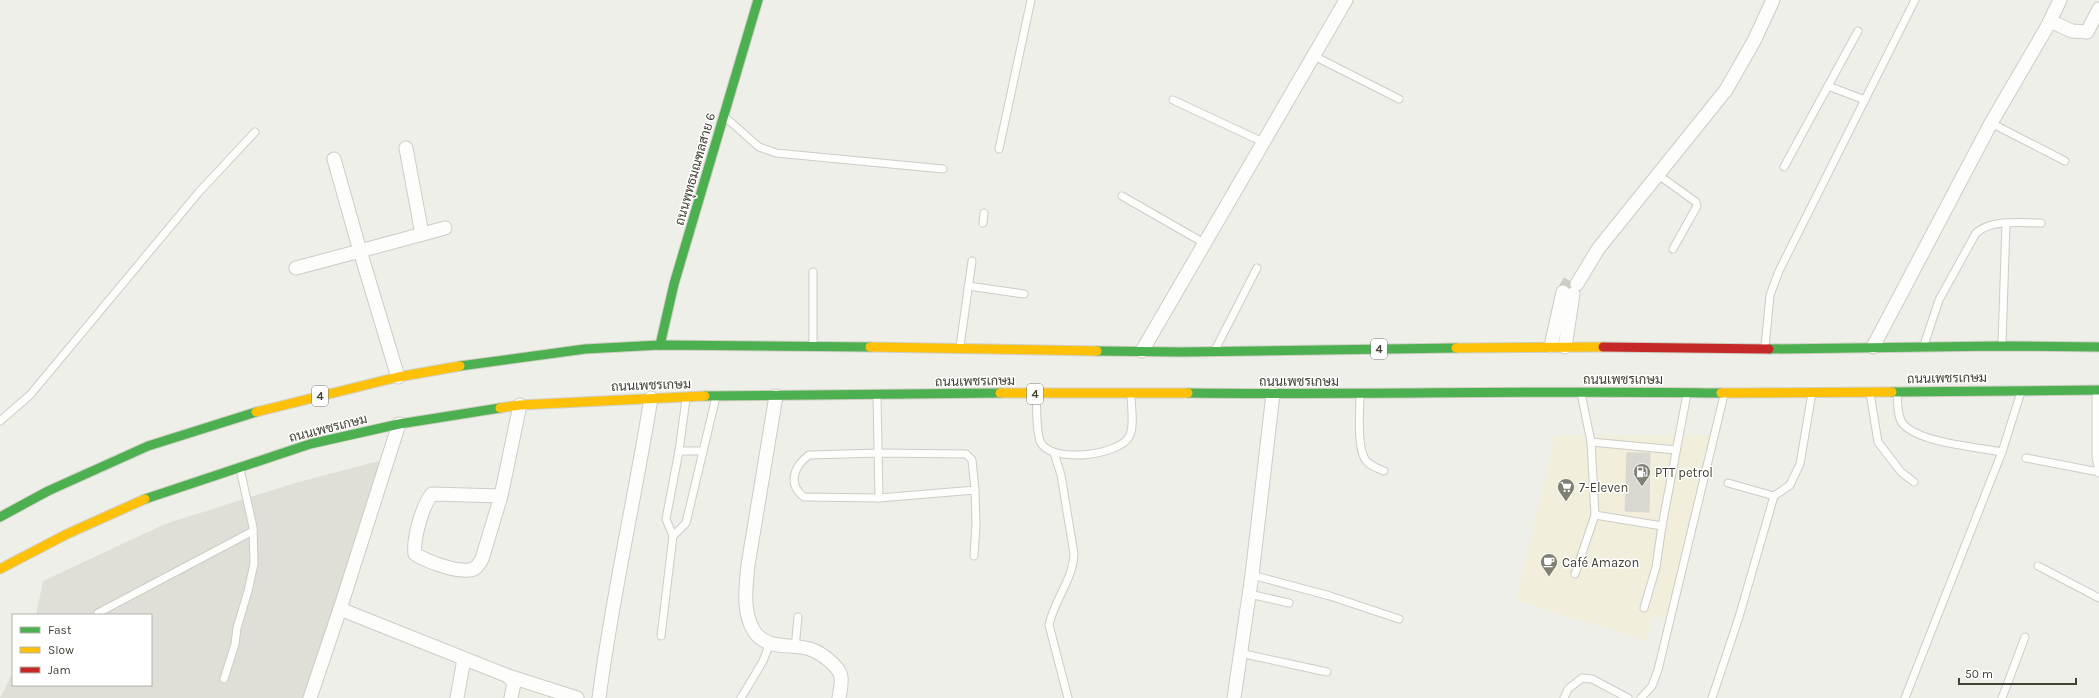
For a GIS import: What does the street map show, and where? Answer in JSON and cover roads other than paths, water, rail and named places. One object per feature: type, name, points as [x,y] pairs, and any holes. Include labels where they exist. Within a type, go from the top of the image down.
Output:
[{"type":"main road","name":"ถนนพุทธมณฑลสาย 6","points":[[660,345],[674,284],[758,0]]},
{"type":"main road","name":"4","points":[[0,517],[48,491],[148,446],[258,411],[398,377],[535,354],[660,345],[960,347],[1142,351],[1551,346],[1764,349],[2002,346],[2099,347]]},
{"type":"main road","name":"ถนนเพชรเกษม","points":[[0,569],[67,534],[156,494],[240,466],[310,444],[399,424],[520,405],[686,396],[716,397],[1131,392],[1360,394],[1580,391],[1725,393],[2097,390]]},
{"type":"street","points":[[1142,351],[1346,0]]},
{"type":"street","points":[[1551,346],[1571,287],[1598,249],[1657,174],[1726,90],[1754,41],[1773,0]]},
{"type":"street","points":[[1873,347],[1991,123],[2050,21],[2060,0]]},
{"type":"street","points":[[2050,21],[2072,31],[2087,32],[2099,9]]},
{"type":"street","points":[[406,148],[422,234]]},
{"type":"street","points":[[334,159],[398,377]]},
{"type":"street","points":[[296,268],[445,228]]},
{"type":"street","points":[[1565,347],[1571,287]]},
{"type":"street","points":[[1234,698],[1252,575],[1273,394]]},
{"type":"street","points":[[776,396],[748,565],[746,593],[748,616],[754,632],[764,641],[795,648],[809,649],[820,654],[838,669],[841,680],[839,698]]},
{"type":"street","points":[[599,698],[616,586],[635,496],[651,398]]},
{"type":"street","points":[[501,496],[432,494],[426,501],[414,545],[415,554],[428,562],[442,565],[469,570],[477,567],[482,559],[501,496],[520,405]]},
{"type":"street","points":[[310,698],[399,424]]},
{"type":"street","points":[[340,609],[508,676],[576,698]]},
{"type":"street","points":[[457,698],[464,659]]},
{"type":"street","points":[[508,676],[514,683],[511,698]]},
{"type":"lane","points":[[999,149],[1031,0]]},
{"type":"lane","points":[[1764,349],[1770,295],[1776,277],[1915,0]]},
{"type":"lane","points":[[1784,167],[1858,31]]},
{"type":"lane","points":[[1314,56],[1400,99]]},
{"type":"lane","points":[[1828,86],[1865,100]]},
{"type":"lane","points":[[1173,100],[1263,142]]},
{"type":"lane","points":[[724,116],[759,147],[776,153],[943,169]]},
{"type":"lane","points":[[1991,123],[2065,161]]},
{"type":"lane","points":[[0,421],[30,395],[199,192],[255,132]]},
{"type":"lane","points":[[1657,174],[1696,202],[1697,206],[1673,249]]},
{"type":"lane","points":[[1122,196],[1204,243]]},
{"type":"lane","points":[[983,222],[984,213]]},
{"type":"lane","points":[[2002,346],[2006,223]]},
{"type":"lane","points":[[1923,347],[1939,300],[1971,240],[1982,228],[2006,223],[2041,224]]},
{"type":"lane","points":[[960,347],[972,262]]},
{"type":"lane","points":[[1214,351],[1257,268]]},
{"type":"lane","points":[[813,346],[814,272]]},
{"type":"lane","points":[[968,286],[1024,294]]},
{"type":"lane","points":[[1905,698],[2002,452],[2022,390]]},
{"type":"lane","points":[[2026,458],[2099,472],[2096,457],[2097,390]]},
{"type":"lane","points":[[1575,574],[1595,515],[1591,442],[1580,391]]},
{"type":"lane","points":[[1897,391],[1899,417],[1902,423],[1913,432],[1949,443],[2002,452]]},
{"type":"lane","points":[[1036,394],[1040,441],[1044,447],[1054,453],[1066,455],[1100,452],[1114,448],[1126,441],[1131,430],[1131,392]]},
{"type":"lane","points":[[1644,608],[1656,567],[1662,526],[1688,392]]},
{"type":"lane","points":[[1712,698],[1739,617],[1774,496],[1790,485],[1800,464],[1812,392]]},
{"type":"lane","points":[[1870,392],[1878,442],[1901,472],[1914,482]]},
{"type":"lane","points":[[1641,698],[1652,686],[1658,670],[1725,393]]},
{"type":"lane","points":[[1360,394],[1361,447],[1364,457],[1375,467],[1384,471]]},
{"type":"lane","points":[[877,395],[879,498]]},
{"type":"lane","points":[[661,636],[673,536],[666,519],[679,451],[686,396]]},
{"type":"lane","points":[[673,536],[686,523],[716,397]]},
{"type":"lane","points":[[1591,442],[1676,450]]},
{"type":"lane","points":[[974,556],[976,524],[975,490],[974,468],[972,460],[966,454],[879,450],[809,455],[802,460],[796,469],[793,478],[798,492],[804,497],[879,498],[975,490]]},
{"type":"lane","points":[[679,451],[703,451]]},
{"type":"lane","points":[[1054,453],[1061,475],[1074,554],[1073,568],[1052,613],[1049,625],[1068,698]]},
{"type":"lane","points":[[224,678],[235,644],[237,628],[254,564],[253,530],[240,466]]},
{"type":"lane","points":[[1728,483],[1774,496]]},
{"type":"lane","points":[[1595,515],[1662,526]]},
{"type":"lane","points":[[98,613],[253,530]]},
{"type":"lane","points":[[2038,566],[2099,598]]},
{"type":"lane","points":[[1252,575],[1330,596],[1399,619]]},
{"type":"lane","points":[[1249,594],[1289,604]]},
{"type":"lane","points":[[795,648],[798,617]]},
{"type":"lane","points":[[2002,698],[2025,637]]},
{"type":"lane","points":[[741,698],[763,661],[770,643]]},
{"type":"lane","points":[[1240,653],[1327,672]]},
{"type":"lane","points":[[1564,698],[1568,689],[1582,678],[1592,679],[1628,698]]},
{"type":"tunnel","points":[[1563,292],[1570,280]]},
{"type":"place","name":"PTT petrol","points":[[1642,487]]},
{"type":"place","name":"7-Eleven","points":[[1566,502]]},
{"type":"place","name":"Café Amazon","points":[[1549,577]]}]
